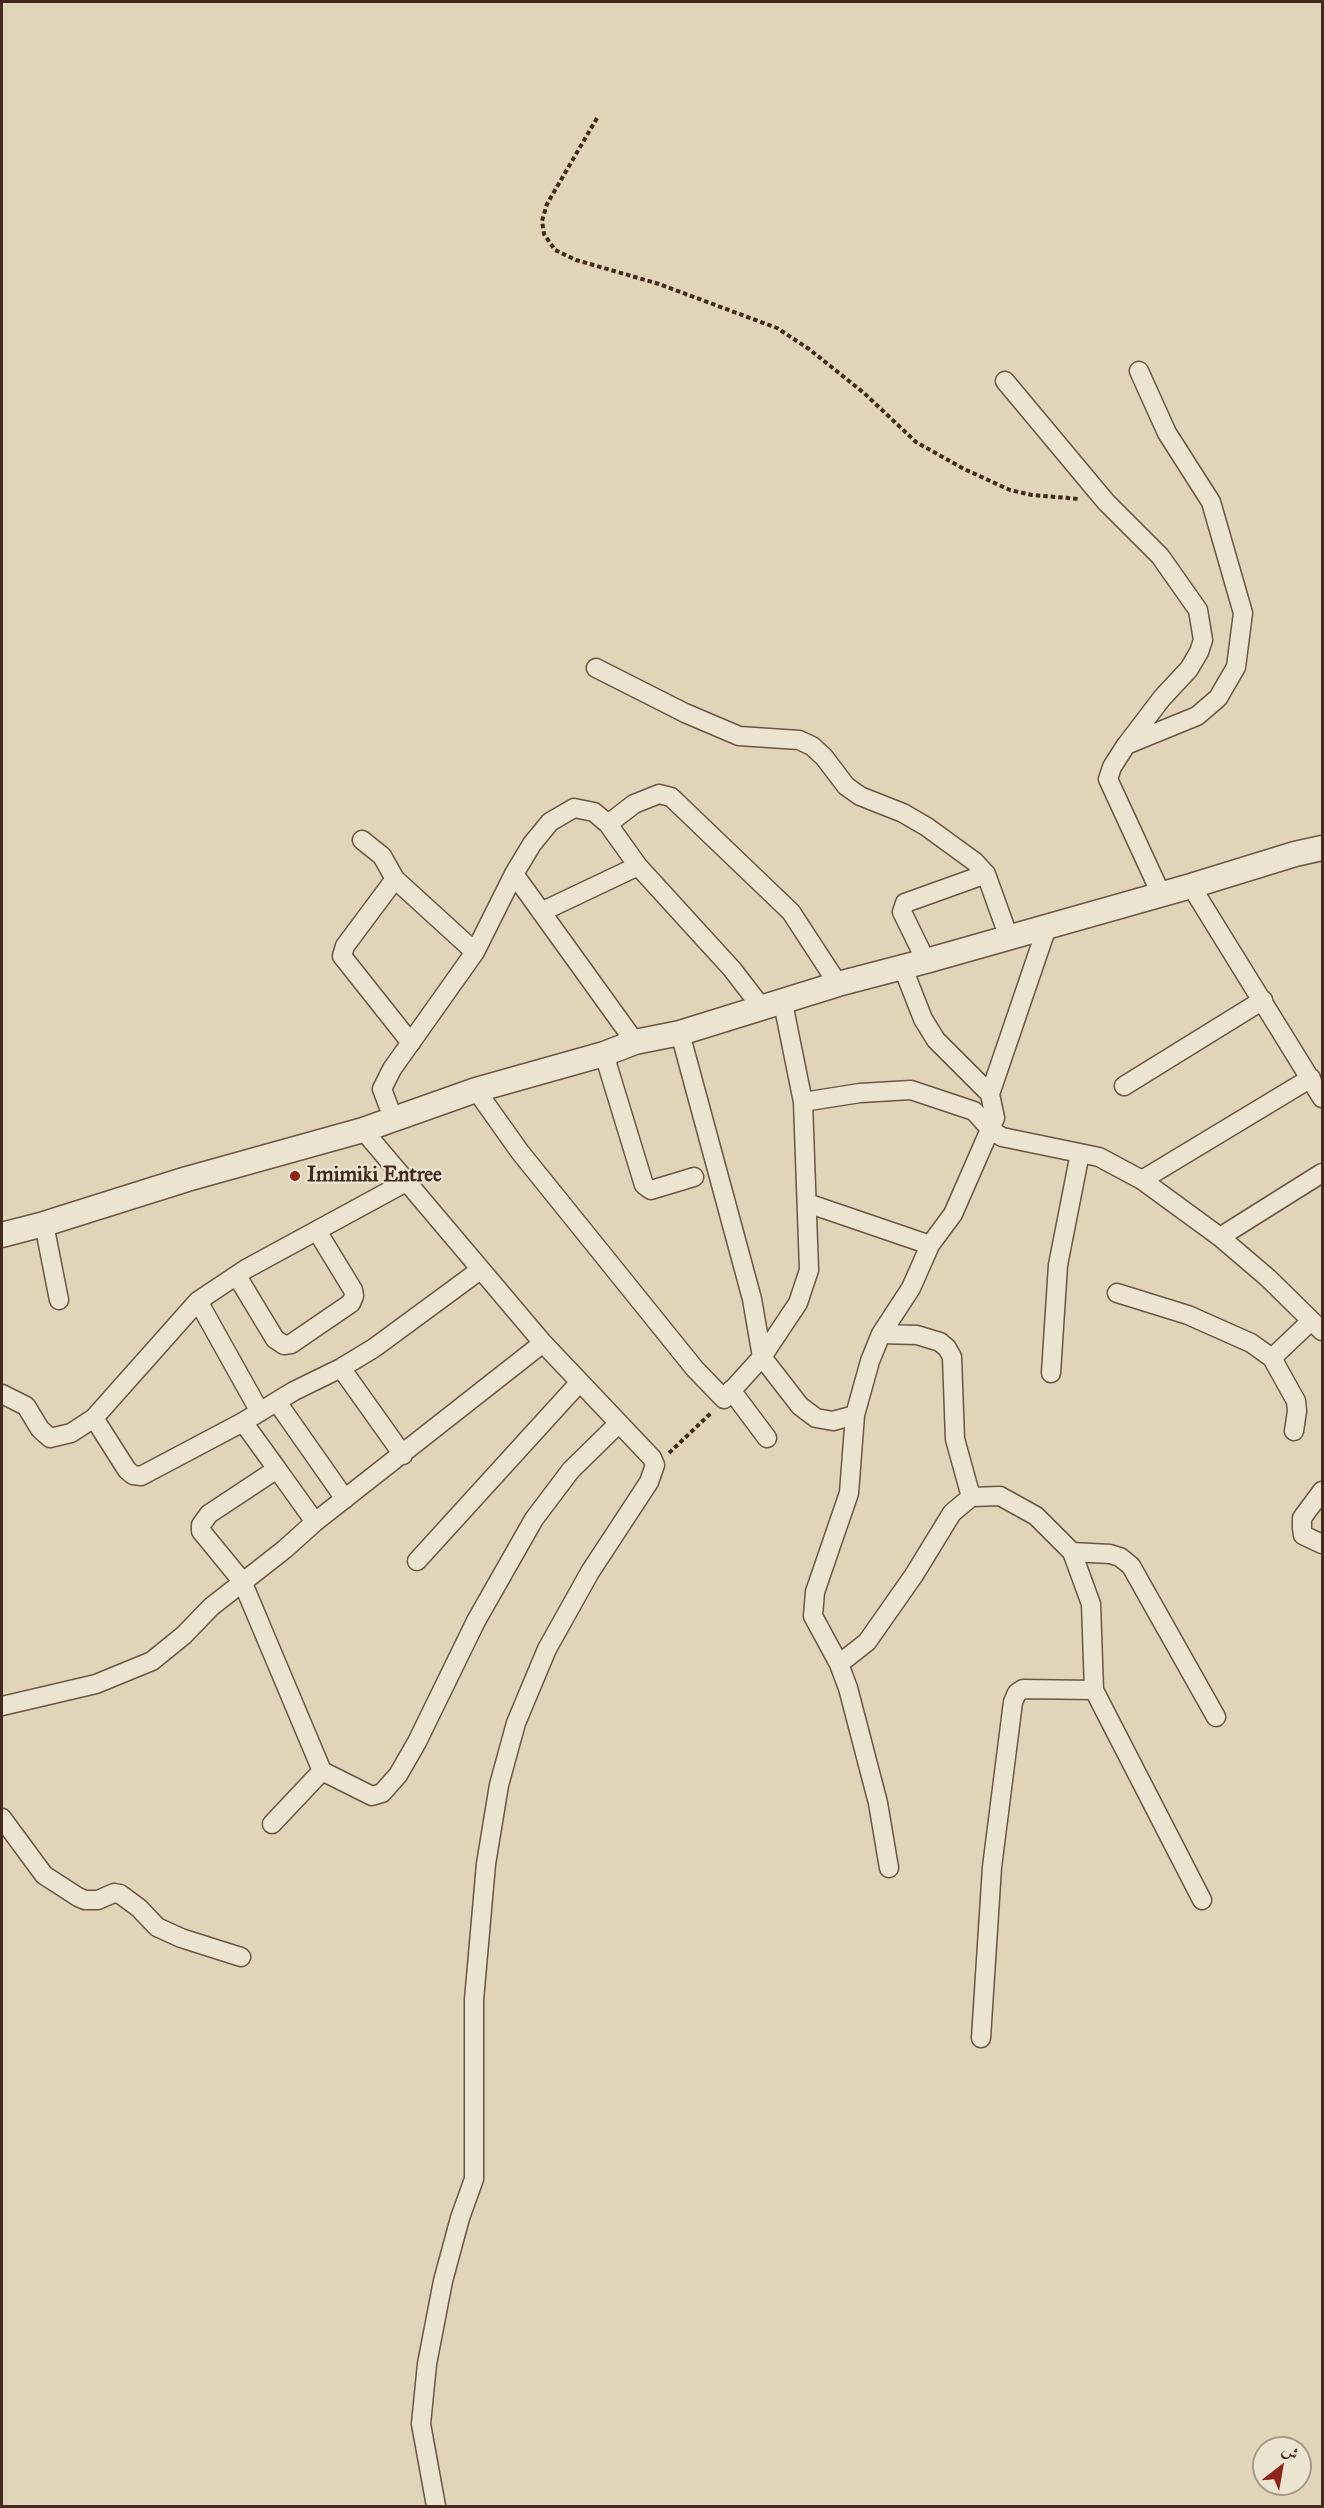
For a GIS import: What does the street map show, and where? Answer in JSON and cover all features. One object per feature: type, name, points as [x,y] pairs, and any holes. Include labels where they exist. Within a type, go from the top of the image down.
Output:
[{"type":"street","points":[[1126,745],[1197,716],[1218,698],[1236,667],[1243,613],[1210,502],[1167,433],[1139,371]]},
{"type":"street","points":[[1005,381],[1106,502],[1166,565],[1198,610],[1203,640],[1188,669],[1162,698],[1126,745],[1112,767],[1108,779],[1161,894]]},
{"type":"street","points":[[596,668],[685,713],[739,736],[799,740],[812,747],[824,757],[846,786],[860,796],[903,813],[927,827],[975,862],[986,874],[1008,938]]},
{"type":"street","points":[[608,824],[634,804],[659,794],[671,797],[791,912],[838,984]]},
{"type":"street","points":[[393,1118],[382,1089],[392,1069],[475,952],[532,843],[550,822],[574,808],[594,812],[608,824],[638,866],[732,969],[772,1005],[803,1102],[809,1270],[798,1303],[762,1357],[728,1395]]},
{"type":"street","points":[[362,840],[382,856],[395,879],[475,952]]},
{"type":"street","points":[[2,1234],[44,1224],[187,1179],[363,1130],[476,1090],[604,1054],[635,1042],[680,1033],[838,984],[926,962],[1295,854],[1321,851]]},
{"type":"street","points":[[541,912],[638,866]]},
{"type":"street","points":[[514,874],[635,1042]]},
{"type":"street","points":[[926,962],[902,912],[905,903],[986,874]]},
{"type":"street","points":[[395,879],[345,946],[342,956],[411,1043]]},
{"type":"street","points":[[1191,886],[1323,1098]]},
{"type":"street","points":[[889,1868],[878,1803],[848,1688],[839,1665],[813,1616],[815,1592],[849,1493],[855,1415],[870,1361],[881,1334],[911,1288],[930,1245],[953,1214],[991,1130],[995,1118],[990,1094],[1047,927]]},
{"type":"street","points":[[903,968],[922,1019],[936,1040],[990,1094]]},
{"type":"street","points":[[1124,1086],[1263,1000]]},
{"type":"street","points":[[680,1033],[752,1299],[762,1357],[800,1406],[816,1418],[834,1420],[855,1415]]},
{"type":"street","points":[[604,1054],[644,1185],[651,1190],[694,1177]]},
{"type":"street","points":[[1142,1180],[1311,1078]]},
{"type":"street","points":[[476,1090],[520,1152],[695,1369],[728,1395],[767,1438]]},
{"type":"street","points":[[803,1102],[860,1093],[911,1090],[974,1111],[991,1130],[1002,1137],[1099,1157],[1142,1180],[1220,1237],[1268,1278],[1317,1326],[1272,1358]]},
{"type":"street","points":[[363,1130],[543,1343],[652,1458],[654,1465],[649,1482],[590,1572],[547,1649],[516,1723],[499,1785],[486,1864],[474,2000],[474,2179],[460,2218],[443,2281],[427,2364],[421,2424],[436,2506]]},
{"type":"street","points":[[1051,1373],[1058,1265],[1080,1153]]},
{"type":"street","points":[[1220,1237],[1323,1173]]},
{"type":"street","points":[[2,1394],[26,1406],[40,1430],[50,1437],[61,1437],[71,1433],[94,1418],[198,1301],[237,1276],[406,1182]]},
{"type":"street","points":[[807,1203],[930,1245]]},
{"type":"street","points":[[44,1224],[59,1300]]},
{"type":"street","points":[[237,1276],[275,1339],[284,1345],[291,1344],[351,1303],[354,1296],[353,1290],[317,1231]]},
{"type":"street","points":[[94,1418],[127,1470],[133,1475],[141,1476],[374,1348],[480,1270]]},
{"type":"street","points":[[1117,1293],[1188,1316],[1251,1344],[1272,1358],[1296,1401],[1298,1411],[1294,1431]]},
{"type":"street","points":[[198,1301],[260,1412]]},
{"type":"street","points":[[881,1334],[917,1335],[940,1342],[952,1357],[955,1439],[971,1497]]},
{"type":"street","points":[[2,1706],[96,1684],[152,1661],[184,1635],[211,1607],[242,1581],[543,1343]]},
{"type":"street","points":[[340,1368],[403,1455]]},
{"type":"street","points":[[417,1561],[579,1383]]},
{"type":"street","points":[[276,1402],[345,1499]]},
{"type":"street","points":[[243,1422],[315,1522]]},
{"type":"street","points":[[277,1469],[209,1514],[201,1525],[203,1535],[242,1581],[322,1771],[372,1796],[381,1793],[398,1775],[417,1742],[476,1621],[534,1519],[571,1470],[618,1424]]},
{"type":"street","points":[[1323,1491],[1302,1518],[1304,1535],[1323,1544]]},
{"type":"street","points":[[839,1665],[867,1642],[895,1604],[952,1513],[971,1497],[1000,1496],[1036,1516],[1072,1552],[1090,1604],[1095,1660],[1094,1690],[1202,1900]]},
{"type":"street","points":[[1072,1552],[1110,1554],[1120,1557],[1131,1566],[1216,1717]]},
{"type":"street","points":[[981,2038],[992,1867],[1014,1702],[1017,1693],[1023,1689],[1094,1690]]},
{"type":"street","points":[[272,1824],[322,1771]]},
{"type":"street","points":[[2,1818],[44,1875],[78,1897],[85,1900],[99,1900],[114,1893],[120,1894],[139,1908],[157,1927],[182,1938],[241,1957]]},
{"type":"path","points":[[597,118],[547,204],[542,221],[544,234],[555,250],[576,260],[659,284],[777,328],[809,349],[864,393],[916,442],[964,469],[1010,490],[1032,495],[1106,502]]},
{"type":"path","points":[[654,1465],[685,1440],[728,1395]]},
{"type":"place","name":"Imimiki Entree","points":[[295,1176]]}]
